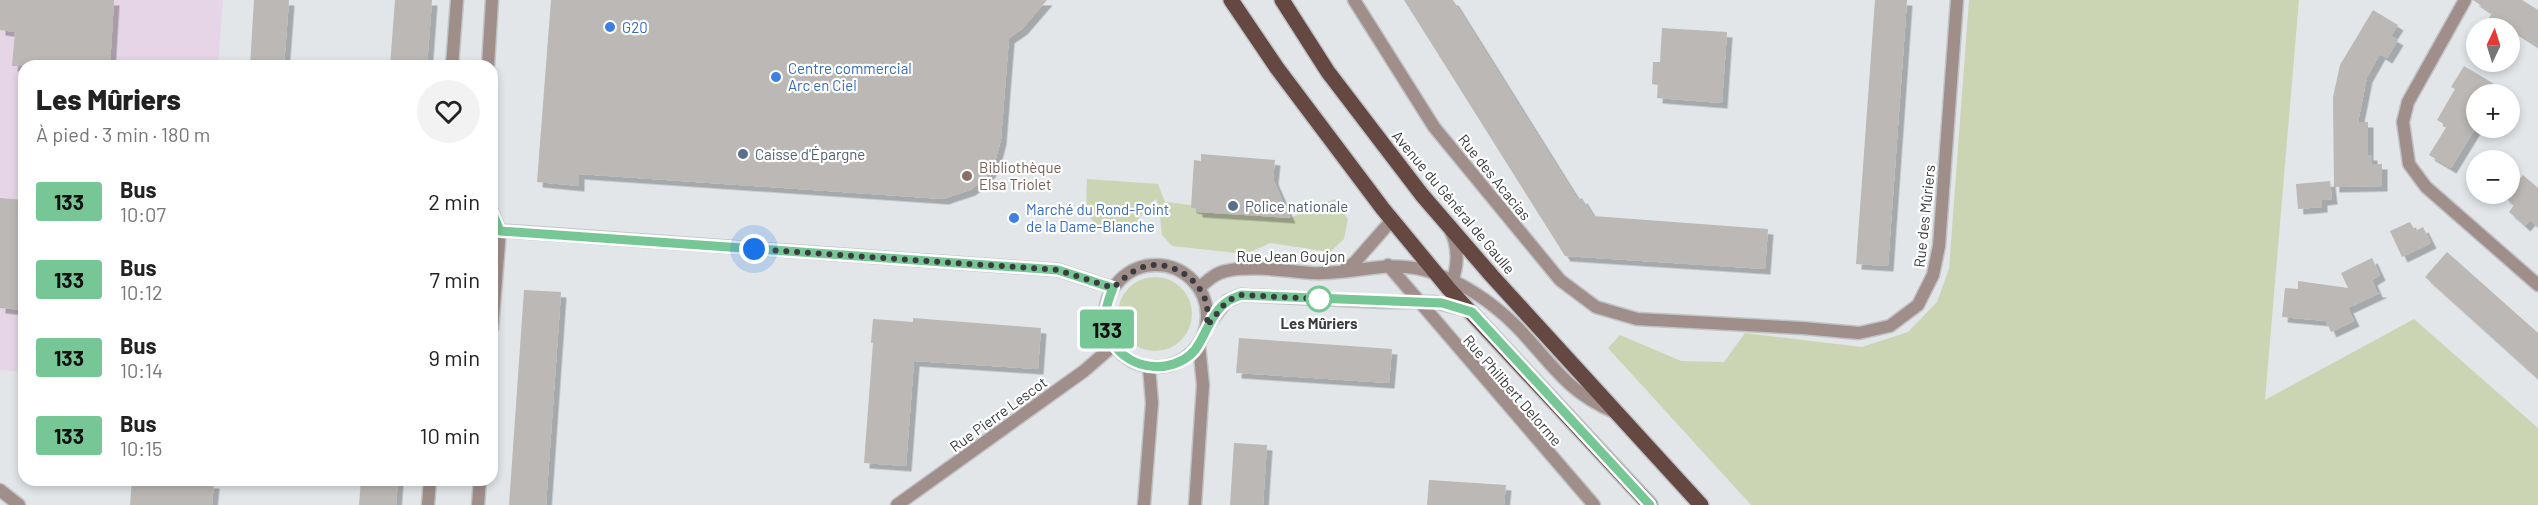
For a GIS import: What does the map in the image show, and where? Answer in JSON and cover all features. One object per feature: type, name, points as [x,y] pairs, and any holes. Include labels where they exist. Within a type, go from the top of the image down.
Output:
[{"type":"main road","name":"Avenue du Général de Gaulle","points":[[1231,0],[1277,68],[1392,220],[1437,274],[1451,284],[1472,312],[1650,505]]},
{"type":"main road","name":"Avenue du Général de Gaulle","points":[[1282,0],[1328,72],[1392,158],[1445,221],[1701,505]]},
{"type":"street","points":[[452,60],[457,0]]},
{"type":"street","points":[[488,60],[492,0]]},
{"type":"street","name":"Rue des Acacias","points":[[1354,0],[1434,127],[1560,280],[1596,307],[1637,319],[1656,320]]},
{"type":"street","name":"Rue des Mûriers","points":[[1656,320],[1859,333],[1890,326],[1918,305],[1933,275],[1939,246],[1957,0]]},
{"type":"street","points":[[2465,0],[2408,102],[2403,122],[2409,164],[2426,187],[2538,285]]},
{"type":"street","points":[[1341,273],[1355,262],[1392,220]]},
{"type":"street","points":[[1434,302],[1444,295],[1451,284],[1457,252],[1455,240],[1445,221]]},
{"type":"street","points":[[498,230],[1058,270],[1113,288]]},
{"type":"street","points":[[1207,326],[1207,306],[1199,288],[1185,274],[1166,266],[1146,266],[1127,274],[1113,288],[1106,307],[1106,327],[1114,345],[1128,359],[1149,367],[1167,367],[1185,359],[1199,345],[1207,326],[1227,301],[1241,295],[1384,302],[1434,302],[1472,312]]},
{"type":"street","points":[[1388,266],[1424,270],[1437,274]]},
{"type":"street","name":"Rue Jean Goujon","points":[[1199,288],[1211,278],[1226,271],[1341,273],[1388,266]]},
{"type":"street","name":"Rue Philibert Delorme","points":[[1388,266],[1593,505]]},
{"type":"street","name":"Avenue du Général de Gaulle","points":[[1451,284],[1478,295],[1515,326],[1574,390],[1591,402],[1616,413]]},
{"type":"street","name":"Rue Pierre Lescot","points":[[897,505],[1083,371],[1114,345]]},
{"type":"street","points":[[1195,505],[1203,385],[1199,345]]},
{"type":"street","points":[[1144,505],[1152,402],[1149,367]]},
{"type":"street","points":[[428,505],[430,486]]},
{"type":"street","points":[[478,505],[480,486]]},
{"type":"street","points":[[0,490],[19,505]]},
{"type":"shaded area","points":[[0,0],[223,0],[218,60],[18,60],[18,372],[0,370]]},
{"type":"green space","points":[[1969,0],[2299,0],[2265,400],[2414,319],[2538,428],[2538,505],[1751,505],[1608,348],[1620,335],[1681,361],[1724,362],[1745,333],[1862,347],[1908,332],[1937,302],[1949,269]]},
{"type":"green space","points":[[1087,179],[1158,184],[1165,202],[1191,205],[1191,208],[1276,215],[1277,217],[1290,218],[1335,199],[1348,219],[1344,239],[1330,252],[1270,243],[1246,254],[1172,246],[1162,235],[1156,199],[1147,206],[1130,232],[1104,228],[1097,224],[1088,212]]},
{"type":"green space","points":[[1148,277],[1162,277],[1176,283],[1186,293],[1192,307],[1192,321],[1186,335],[1176,345],[1162,351],[1148,351],[1134,345],[1124,335],[1118,321],[1118,307],[1124,293],[1134,283]]},
{"type":"building","points":[[0,0],[114,0],[110,60],[18,60],[18,66],[12,66],[15,32],[0,30]]},
{"type":"building","points":[[254,0],[289,0],[284,60],[250,60]]},
{"type":"building","points":[[395,0],[432,0],[427,60],[390,60]]},
{"type":"building","name":"Centre commercial Arc en Ciel","points":[[551,0],[1047,0],[1022,29],[1009,38],[1001,139],[994,166],[985,179],[970,190],[943,199],[579,174],[579,186],[537,182]]},
{"type":"building","points":[[1404,0],[1453,0],[1578,200],[1582,198],[1593,216],[1768,229],[1765,269],[1565,256]]},
{"type":"building","points":[[1875,0],[1907,0],[1888,266],[1856,264]]},
{"type":"building","points":[[2473,0],[2522,0],[2538,10],[2538,46],[2520,34],[2520,18],[2489,18],[2492,13]]},
{"type":"building","points":[[2373,10],[2398,25],[2391,36],[2398,40],[2387,58],[2380,54],[2367,77],[2358,122],[2368,122],[2368,155],[2372,155],[2372,164],[2382,164],[2382,186],[2334,187],[2333,97],[2340,65]]},
{"type":"building","points":[[1662,28],[1727,32],[1722,103],[1657,98],[1658,85],[1652,84],[1653,62],[1660,62]]},
{"type":"building","points":[[2464,66],[2466,72],[2474,72],[2494,84],[2466,84],[2466,138],[2469,138],[2451,168],[2429,155],[2447,126],[2437,120],[2455,89],[2451,87]]},
{"type":"building","points":[[1201,154],[1275,160],[1273,179],[1290,218],[1197,212],[1197,209],[1191,208],[1194,160],[1201,161]]},
{"type":"building","points":[[2523,175],[2538,188],[2538,227],[2530,220],[2525,226],[2509,212],[2513,204],[2520,204],[2520,178]]},
{"type":"building","points":[[2330,181],[2332,199],[2322,200],[2322,207],[2298,209],[2296,184]]},
{"type":"building","points":[[0,198],[18,200],[18,310],[0,308]]},
{"type":"building","points":[[2410,222],[2415,231],[2423,227],[2431,243],[2402,257],[2390,231]]},
{"type":"building","points":[[2447,252],[2538,333],[2538,379],[2425,277]]},
{"type":"building","points":[[2372,258],[2380,275],[2372,280],[2377,292],[2382,292],[2348,308],[2354,321],[2331,332],[2326,321],[2282,317],[2285,288],[2298,289],[2298,281],[2348,288],[2341,273]]},
{"type":"building","points":[[524,290],[561,292],[546,505],[509,505]]},
{"type":"building","points":[[913,318],[1041,328],[1038,369],[914,361],[906,466],[864,463],[873,319],[913,322]]},
{"type":"building","points":[[1239,338],[1392,349],[1389,383],[1236,373]]},
{"type":"building","points":[[1234,443],[1267,445],[1263,505],[1230,505]]},
{"type":"building","points":[[1429,480],[1506,485],[1504,505],[1427,505]]},
{"type":"building","points":[[132,486],[214,486],[212,505],[130,505]]},
{"type":"building","points":[[361,486],[398,486],[396,505],[359,505]]},
{"type":"bus line","name":"133","points":[[498,226],[500,231],[1058,270],[1113,288],[1106,307],[1106,327],[1114,345],[1128,359],[1149,367],[1167,367],[1185,359],[1199,345],[1207,326],[1227,301],[1241,295],[1442,303],[1472,312],[1650,505]]},
{"type":"place","name":"G20","points":[[610,27]]},
{"type":"place","name":"Centre commercial Arc en Ciel","points":[[776,77]]},
{"type":"place","name":"Caisse d'Épargne","points":[[743,154]]},
{"type":"place","name":"Bibliothèque Elsa Triolet","points":[[967,176]]},
{"type":"place","name":"Police nationale","points":[[1233,206]]},
{"type":"place","name":"Marché du Rond-Point de la Dame-Blanche","points":[[1014,218]]},
{"type":"place","name":"Les Mûriers","points":[[1319,299]]},
{"type":"route","points":[[754,249],[1058,270],[1113,288],[1127,274],[1146,266],[1166,266],[1185,274],[1199,288],[1207,306],[1207,326],[1227,301],[1241,295],[1321,299],[1319,299]]}]
